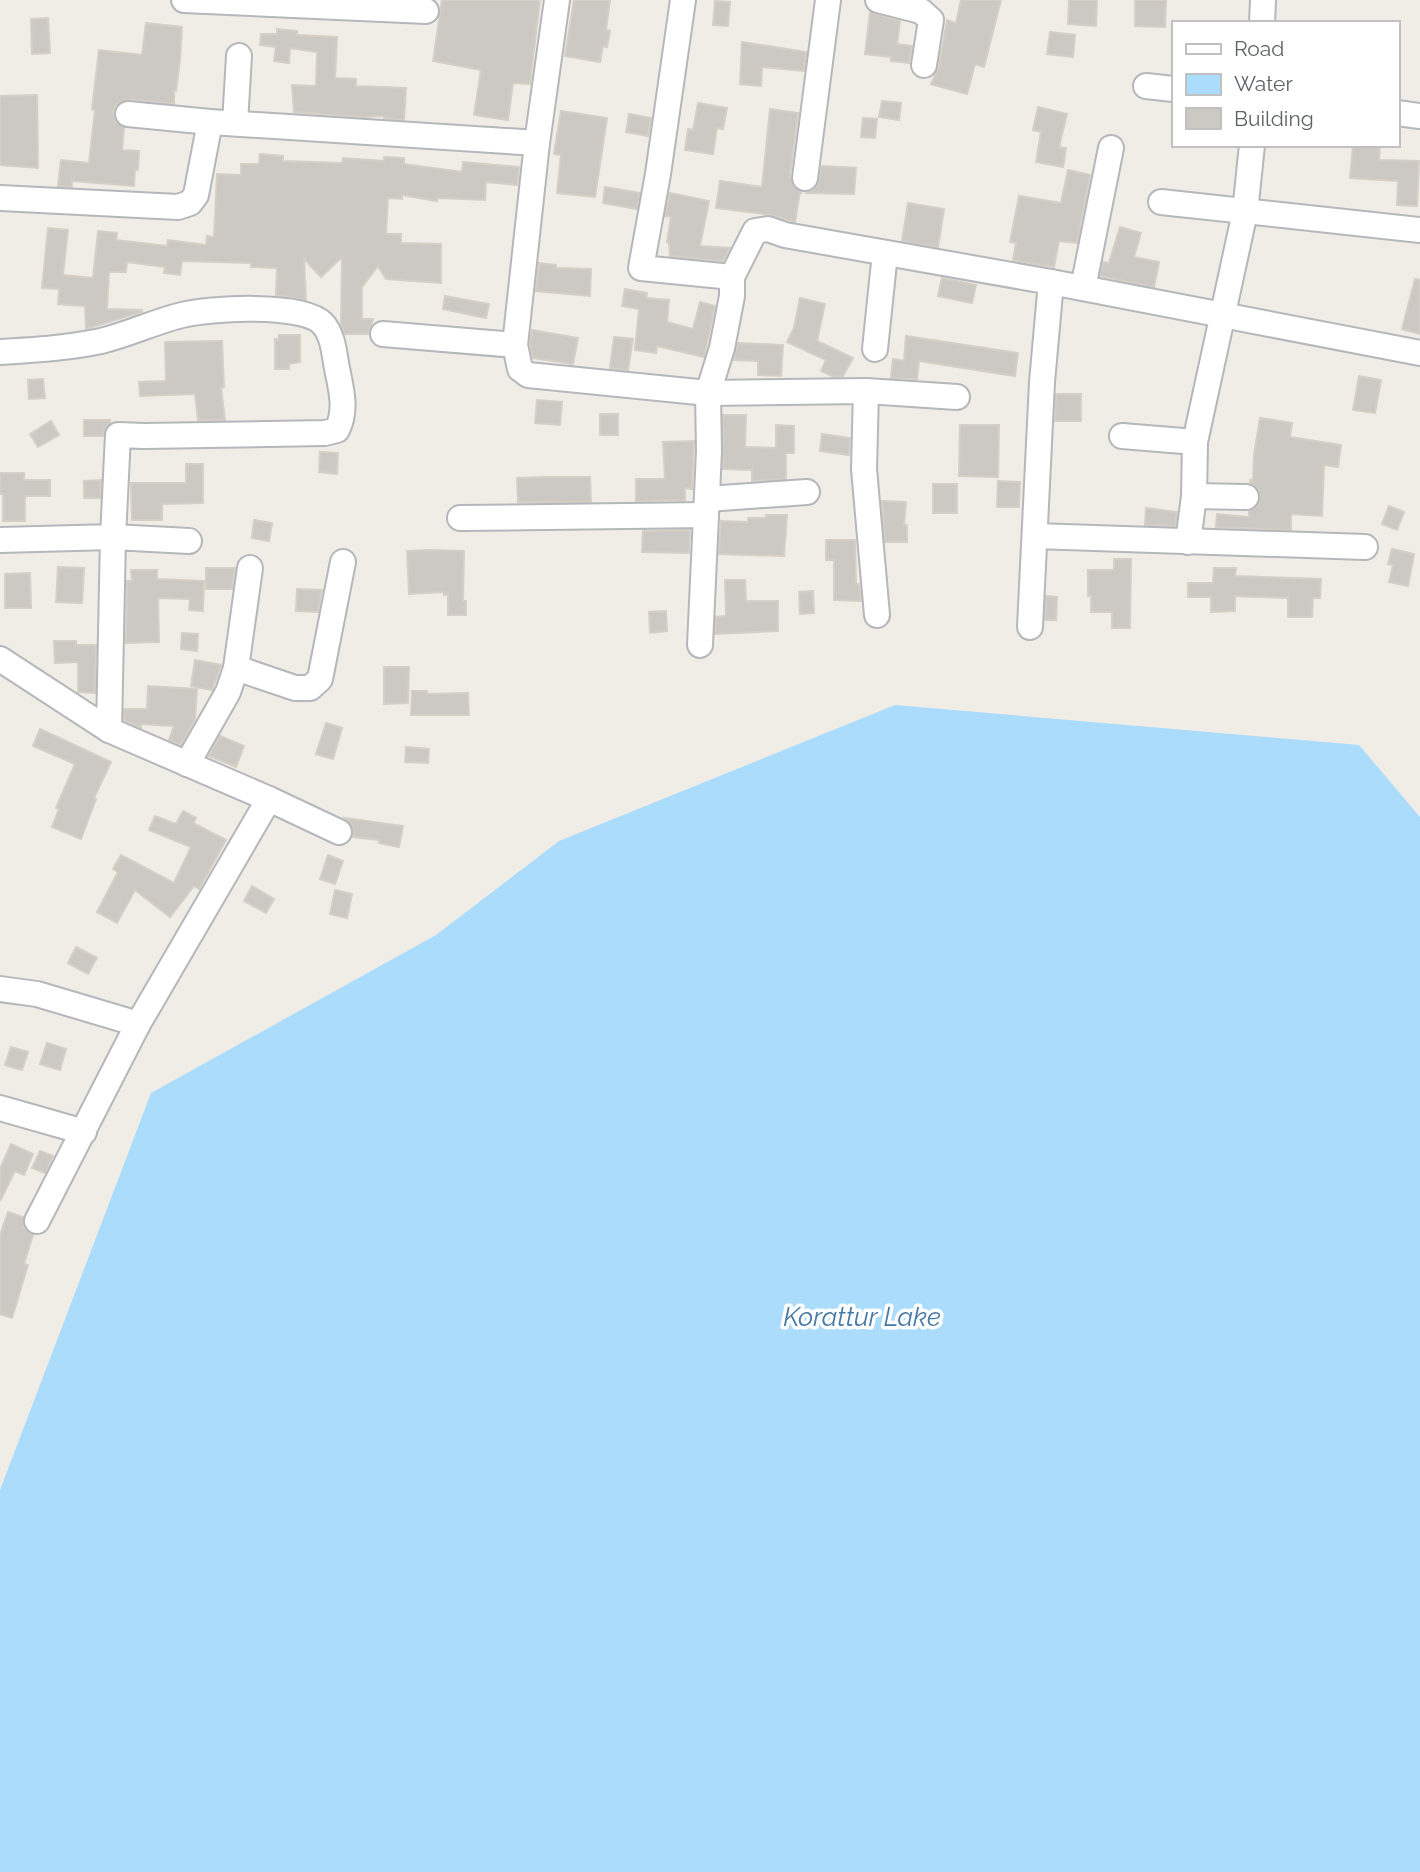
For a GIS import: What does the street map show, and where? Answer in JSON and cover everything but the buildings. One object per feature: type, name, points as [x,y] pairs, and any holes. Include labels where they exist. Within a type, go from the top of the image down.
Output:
[{"type":"street","points":[[184,0],[426,11]]},
{"type":"street","points":[[557,0],[537,143],[515,345],[520,369],[528,375],[708,393],[866,391],[957,397]]},
{"type":"street","points":[[683,0],[658,174],[641,268],[732,277]]},
{"type":"street","points":[[805,178],[828,0]]},
{"type":"street","points":[[878,0],[921,10],[931,20],[924,65]]},
{"type":"street","points":[[1262,21],[1263,0]]},
{"type":"street","points":[[0,198],[158,207],[178,207],[190,203],[196,195],[223,122],[239,56]]},
{"type":"street","points":[[1146,86],[1172,89]]},
{"type":"street","points":[[1399,113],[1420,116]]},
{"type":"street","points":[[128,114],[537,143]]},
{"type":"street","points":[[1188,542],[1194,495],[1195,442],[1245,212],[1252,147]]},
{"type":"street","points":[[1083,288],[1111,148]]},
{"type":"street","points":[[1160,202],[1420,230]]},
{"type":"street","points":[[700,645],[709,451],[708,393],[722,348],[732,296],[732,277],[755,231],[768,229],[785,235],[1051,282],[1420,353]]},
{"type":"street","points":[[875,349],[885,253]]},
{"type":"street","points":[[1030,627],[1042,382],[1051,282]]},
{"type":"street","points":[[0,352],[50,349],[99,341],[146,329],[181,315],[209,310],[301,312],[324,324],[332,342],[344,406],[337,430],[325,433],[118,435],[109,730]]},
{"type":"street","points":[[383,334],[515,345]]},
{"type":"street","points":[[866,391],[864,469],[877,615]]},
{"type":"street","points":[[1122,436],[1195,442]]},
{"type":"street","points":[[460,518],[706,507],[807,492]]},
{"type":"street","points":[[1194,495],[1246,497]]},
{"type":"street","points":[[1035,536],[1365,547]]},
{"type":"street","points":[[0,540],[113,537],[189,541]]},
{"type":"street","points":[[236,668],[295,688],[310,688],[320,679],[343,562]]},
{"type":"street","points":[[187,764],[229,692],[236,668],[250,568]]},
{"type":"street","points":[[0,659],[109,730],[339,832]]},
{"type":"street","points":[[37,1221],[138,1024],[269,799]]},
{"type":"street","points":[[0,989],[37,994],[138,1024]]},
{"type":"street","points":[[0,1108],[84,1132]]},
{"type":"water","name":"Korattur Lake","points":[[895,705],[1359,745],[1420,817],[1420,1872],[0,1872],[0,1490],[151,1093],[436,935],[559,841]]}]
